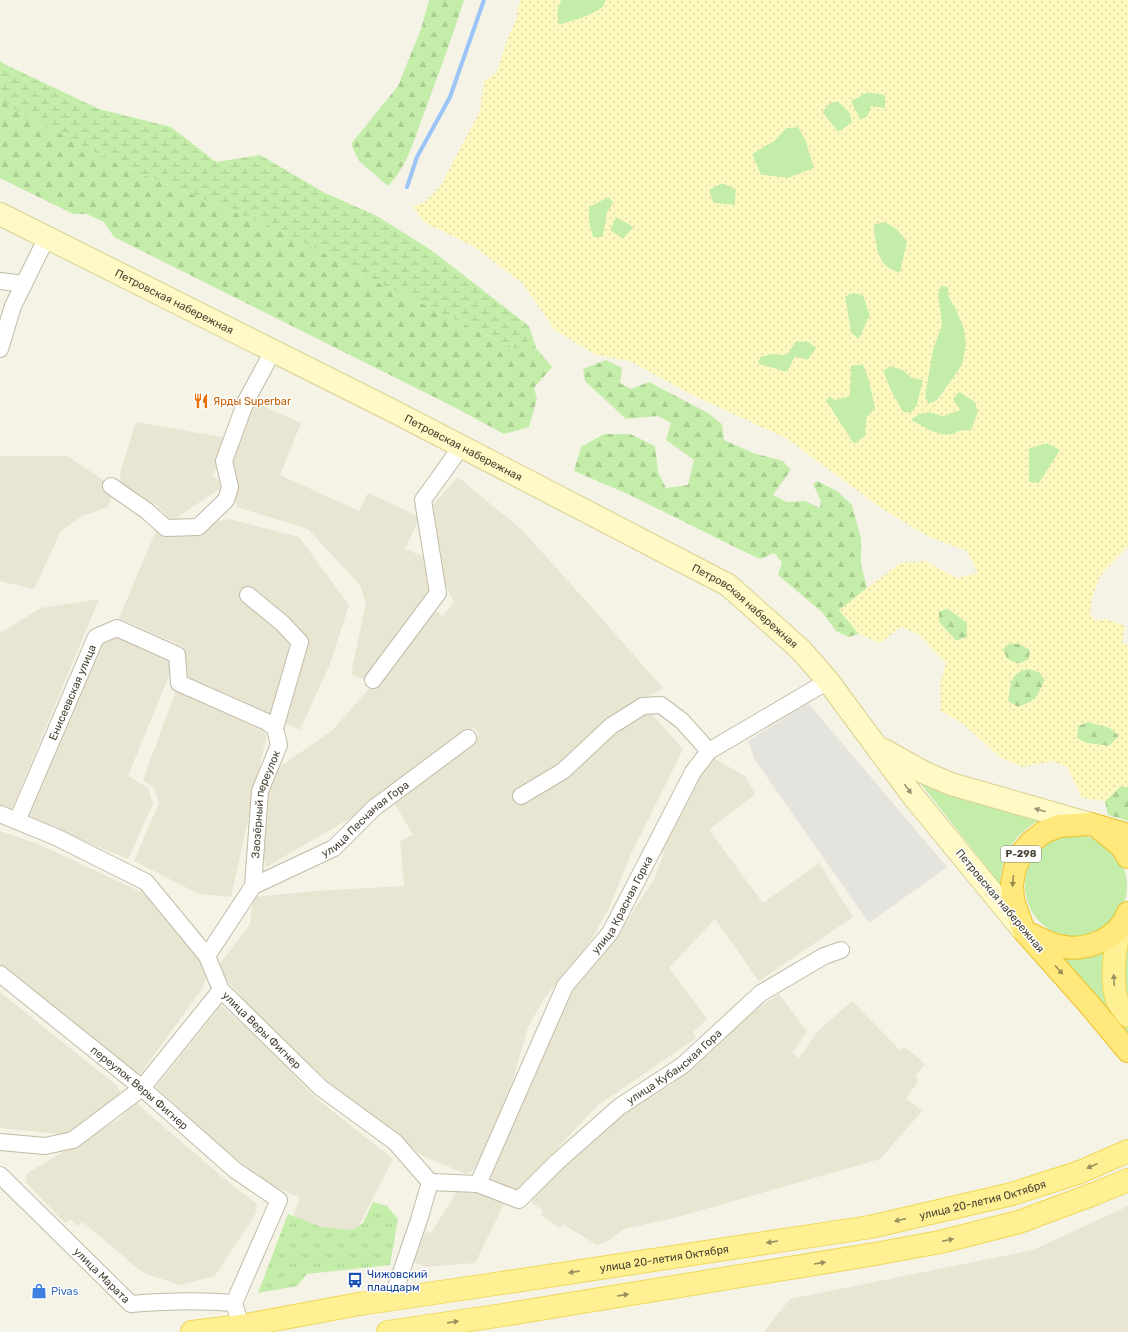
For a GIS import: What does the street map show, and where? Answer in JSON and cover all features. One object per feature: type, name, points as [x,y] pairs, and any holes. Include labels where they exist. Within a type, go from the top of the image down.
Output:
[{"type":"highway","name":"Р-298","points":[[1024,931],[1013,900],[1012,884],[1015,868],[1021,854],[1031,842],[1044,832],[1059,826],[1091,824],[1128,835]]},
{"type":"highway","points":[[1091,824],[1107,834],[1121,846],[1128,857]]},
{"type":"highway","points":[[1024,931],[1058,946],[1075,948],[1092,946],[1108,938],[1127,917]]},
{"type":"highway","name":"Петровская набережная","points":[[1024,931],[1088,1003],[1128,1051]]},
{"type":"main road","name":"Петровская набережная","points":[[0,214],[273,351],[728,585],[801,650],[828,681],[913,796],[1024,931]]},
{"type":"main road","name":"Петровская набережная","points":[[877,746],[923,772],[951,784],[1091,824]]},
{"type":"main road","points":[[1127,917],[1116,945],[1114,981],[1118,1001],[1128,1016]]},
{"type":"main road","name":"улица 20-летия Октября","points":[[192,1332],[241,1326],[359,1304],[870,1227],[1012,1194],[1080,1172],[1128,1150]]},
{"type":"main road","points":[[396,1331],[518,1313],[940,1242],[1019,1222],[1128,1180]]},
{"type":"street","points":[[0,349],[13,306],[47,237]]},
{"type":"street","points":[[0,281],[24,284]]},
{"type":"street","points":[[111,486],[147,511],[166,528],[198,527],[226,500],[230,487],[224,461],[246,401],[273,351]]},
{"type":"street","points":[[373,680],[438,593],[423,500],[461,447]]},
{"type":"street","name":"Заозёрный переулок","points":[[207,956],[253,886],[260,791],[279,745],[276,728],[300,642],[282,623],[248,595]]},
{"type":"street","name":"Енисеевская улица","points":[[17,821],[96,637],[117,628],[177,655],[180,683],[267,722],[276,728]]},
{"type":"street","name":"улица Красная Горка","points":[[478,1184],[565,986],[610,933],[693,772],[709,751],[828,681]]},
{"type":"street","points":[[521,796],[563,771],[611,726],[643,706],[661,705],[682,721],[709,751]]},
{"type":"street","name":"улица Песчаная Гора","points":[[253,886],[334,848],[374,808],[468,738]]},
{"type":"street","name":"улица Веры Фигнер","points":[[0,814],[56,837],[146,882],[207,956],[221,990],[321,1088],[395,1142],[430,1182]]},
{"type":"street","name":"улица Кубанская Гора","points":[[478,1184],[519,1200],[557,1162],[620,1107],[684,1065],[761,993],[824,956],[841,950]]},
{"type":"street","name":"переулок Веры Фигнер","points":[[0,974],[142,1088],[235,1170],[279,1200],[234,1303]]},
{"type":"street","points":[[0,1142],[45,1146],[73,1140],[142,1088],[221,990]]},
{"type":"street","name":"улица Марата","points":[[0,1175],[131,1304],[200,1300],[234,1303]]},
{"type":"street","points":[[392,1299],[419,1220],[430,1182],[478,1184]]},
{"type":"street","points":[[234,1303],[241,1326]]},
{"type":"shaded area","points":[[251,401],[301,423],[280,475],[359,511],[368,493],[420,517],[405,549],[427,558],[430,591],[367,681],[351,674],[366,603],[360,585],[308,529],[237,507],[226,463]]},
{"type":"shaded area","points":[[136,422],[227,438],[219,465],[212,475],[225,485],[172,521],[156,504],[119,487],[121,470]]},
{"type":"shaded area","points":[[0,456],[68,456],[114,488],[108,507],[82,516],[61,531],[34,589],[0,581]]},
{"type":"shaded area","points":[[458,477],[522,530],[663,688],[608,720],[550,775],[528,782],[512,797],[516,804],[571,769],[647,709],[683,749],[631,854],[609,908],[590,942],[544,999],[528,1027],[507,1104],[479,1166],[466,1174],[421,1155],[347,1098],[260,1020],[217,968],[250,924],[253,897],[315,891],[404,886],[400,841],[413,835],[392,799],[479,735],[474,727],[363,811],[266,867],[258,837],[265,797],[274,771],[333,730],[380,676],[430,606],[442,616],[454,602],[440,575],[427,511]]},
{"type":"shaded area","points":[[229,519],[299,537],[349,605],[329,666],[300,730],[182,676],[184,647],[119,618],[155,533]]},
{"type":"shaded area","points":[[99,599],[11,811],[0,807],[0,633],[41,608]]},
{"type":"shaded area","points":[[102,627],[165,652],[170,662],[170,673],[128,776],[148,788],[153,804],[128,859],[21,815]]},
{"type":"shaded area","points":[[178,685],[263,725],[266,738],[231,897],[199,894],[134,861],[159,803],[154,788],[143,780]]},
{"type":"shaded area","points":[[808,703],[947,867],[869,923],[755,760],[748,741]]},
{"type":"shaded area","points":[[710,756],[745,776],[755,794],[709,830],[763,903],[819,863],[853,917],[759,981],[715,919],[669,968],[707,1019],[693,1032],[696,1038],[597,1106],[553,1153],[529,1183],[514,1192],[486,1177],[562,1001],[611,944],[654,880],[664,852],[654,847]]},
{"type":"shaded area","points":[[0,831],[38,844],[143,893],[159,906],[208,967],[204,986],[138,1077],[0,966]]},
{"type":"shaded area","points":[[0,992],[116,1085],[123,1096],[70,1135],[0,1128]]},
{"type":"shaded area","points":[[779,994],[807,1031],[793,1052],[799,1058],[818,1031],[852,1001],[900,1050],[905,1047],[925,1064],[916,1076],[918,1082],[906,1099],[922,1111],[880,1159],[674,1218],[623,1229],[609,1241],[597,1245],[563,1224],[560,1228],[541,1215],[543,1211],[531,1202],[575,1150],[618,1115],[670,1086],[741,1021]]},
{"type":"shaded area","points":[[221,1005],[264,1044],[316,1098],[393,1159],[358,1227],[346,1233],[291,1220],[300,1198],[266,1182],[210,1137],[156,1087]]},
{"type":"shaded area","points":[[136,1103],[227,1181],[257,1204],[256,1213],[215,1276],[180,1285],[143,1273],[83,1222],[77,1226],[70,1219],[65,1223],[26,1182],[26,1174],[119,1119]]},
{"type":"shaded area","points":[[461,1185],[504,1204],[475,1263],[426,1267],[414,1262],[426,1231],[431,1233]]},
{"type":"shaded area","points":[[1128,1206],[1128,1332],[764,1332],[790,1299],[1033,1250]]},
{"type":"green space","points":[[429,0],[464,0],[410,152],[395,178],[388,186],[359,161],[351,144],[398,86],[421,29]]},
{"type":"green space","points":[[561,0],[606,0],[602,8],[587,16],[558,26],[557,12]]},
{"type":"green space","points":[[0,61],[99,109],[171,127],[216,162],[260,155],[325,193],[377,216],[431,250],[529,326],[536,348],[514,348],[381,284],[286,233],[117,164],[0,101]]},
{"type":"green space","points":[[868,92],[885,95],[885,108],[860,120],[850,101]]},
{"type":"green space","points":[[0,100],[117,164],[286,233],[381,284],[514,348],[536,348],[552,367],[534,388],[537,399],[529,427],[504,434],[452,406],[114,237],[104,222],[87,214],[73,214],[0,178]]},
{"type":"green space","points":[[838,101],[850,113],[852,123],[838,132],[822,112],[830,103]]},
{"type":"green space","points":[[798,127],[806,141],[814,168],[788,178],[761,175],[752,154],[775,140],[786,128]]},
{"type":"green space","points":[[722,183],[736,189],[735,205],[713,203],[709,190]]},
{"type":"green space","points":[[608,197],[614,202],[607,213],[603,237],[593,237],[589,222],[589,207]]},
{"type":"green space","points":[[616,217],[634,227],[623,239],[610,230]]},
{"type":"green space","points":[[883,222],[896,229],[907,241],[900,273],[892,270],[881,260],[877,248],[873,224]]},
{"type":"green space","points":[[941,286],[948,287],[949,297],[956,309],[964,329],[966,345],[962,365],[937,400],[928,404],[925,397],[933,349],[941,325],[938,293]]},
{"type":"green space","points":[[853,293],[863,295],[870,315],[859,339],[851,333],[845,296]]},
{"type":"green space","points":[[807,341],[817,348],[808,360],[795,357],[787,372],[758,364],[760,357],[772,354],[787,355],[795,342]]},
{"type":"green space","points":[[606,360],[622,368],[620,383],[631,389],[649,382],[708,413],[722,424],[724,440],[753,453],[783,461],[791,470],[773,495],[787,502],[805,501],[820,508],[821,501],[813,484],[817,481],[837,491],[852,505],[861,539],[861,564],[867,588],[839,610],[859,634],[848,637],[836,631],[822,612],[778,575],[782,562],[774,553],[760,559],[630,495],[574,471],[581,447],[604,434],[630,434],[655,446],[658,472],[666,488],[688,485],[694,460],[666,440],[671,423],[658,416],[626,419],[585,381],[583,369]]},
{"type":"green space","points":[[863,364],[869,380],[875,408],[867,417],[865,436],[854,444],[826,401],[851,365]]},
{"type":"green space","points":[[890,366],[903,370],[912,378],[923,380],[917,405],[911,413],[903,412],[892,393],[883,371]]},
{"type":"green space","points":[[959,391],[975,402],[978,412],[971,431],[963,430],[946,435],[937,433],[911,420],[919,414],[929,412],[943,416],[960,410],[953,399]]},
{"type":"green space","points":[[1047,443],[1061,450],[1039,484],[1029,482],[1029,448]]},
{"type":"green space","points":[[947,608],[967,623],[967,637],[956,641],[939,622],[939,612]]},
{"type":"green space","points":[[1010,643],[1020,644],[1030,650],[1029,659],[1019,664],[1007,659],[1002,649]]},
{"type":"green space","points":[[1027,669],[1039,672],[1045,680],[1036,698],[1018,707],[1008,701],[1011,681],[1017,673]]},
{"type":"green space","points":[[1088,722],[1110,728],[1119,736],[1110,746],[1086,743],[1077,738],[1078,726]]},
{"type":"green space","points":[[921,784],[1039,820],[1023,832],[1011,846],[1003,863],[1000,884]]},
{"type":"green space","points":[[1120,787],[1128,787],[1128,821],[1108,815],[1105,801]]},
{"type":"green space","points":[[1076,835],[1095,839],[1112,850],[1123,867],[1127,886],[1123,905],[1112,922],[1095,933],[1076,937],[1057,933],[1040,922],[1029,905],[1025,886],[1029,867],[1040,850],[1057,839]]},
{"type":"green space","points":[[1128,936],[1128,1007],[1124,999],[1123,948]]},
{"type":"green space","points":[[1110,945],[1116,1012],[1128,1027],[1128,1041],[1052,950]]},
{"type":"green space","points":[[373,1202],[387,1206],[398,1219],[390,1265],[307,1274],[297,1286],[258,1293],[288,1214],[321,1227],[352,1230],[363,1223]]},
{"type":"sand","points":[[520,0],[561,0],[557,12],[559,25],[587,16],[602,8],[606,0],[1128,0],[1128,546],[1100,576],[1092,599],[1090,613],[1095,621],[1106,619],[1125,626],[1122,642],[1128,645],[1128,787],[1120,787],[1105,801],[1082,798],[1067,767],[1053,761],[1023,767],[1001,758],[962,723],[941,711],[940,685],[946,663],[918,634],[901,627],[880,643],[859,634],[839,610],[900,563],[925,561],[957,578],[978,573],[967,551],[929,537],[881,508],[786,438],[688,393],[630,361],[596,355],[555,330],[523,284],[473,246],[424,222],[413,207],[425,202],[440,187],[480,111],[484,81],[497,73],[506,43],[516,19]],"holes":[[[868,92],[885,95],[885,108],[871,106],[867,117],[860,120],[851,101]],[[838,101],[850,113],[852,123],[838,132],[822,112],[830,103]],[[798,127],[806,141],[814,168],[788,178],[761,175],[752,154],[775,140],[786,128]],[[722,183],[736,189],[735,205],[713,203],[709,190]],[[608,197],[613,202],[607,213],[603,237],[593,237],[589,222],[589,207]],[[616,217],[634,227],[623,239],[610,230]],[[883,222],[896,229],[902,235],[907,241],[900,273],[886,266],[882,261],[877,248],[873,225]],[[941,286],[948,287],[949,297],[964,328],[966,345],[962,365],[938,400],[928,404],[925,396],[933,349],[942,325],[938,293]],[[853,293],[863,295],[870,315],[859,339],[851,333],[845,296]],[[807,341],[816,348],[808,360],[795,357],[787,372],[758,364],[760,357],[772,354],[787,355],[795,342]],[[863,364],[869,380],[875,408],[867,417],[865,436],[854,444],[826,401],[829,396],[835,400],[850,396],[851,366]],[[890,366],[903,370],[912,378],[923,380],[917,405],[911,413],[903,412],[892,393],[883,371]],[[959,392],[975,402],[978,412],[971,431],[963,430],[950,435],[933,431],[911,420],[919,414],[929,412],[943,416],[960,410],[953,399]],[[1047,443],[1060,450],[1039,483],[1029,482],[1029,448]],[[947,608],[967,623],[967,637],[956,641],[939,622],[939,612]],[[1010,643],[1020,644],[1030,650],[1029,659],[1019,664],[1007,659],[1003,649]],[[1027,669],[1039,672],[1045,680],[1038,694],[1029,703],[1018,707],[1008,701],[1011,681],[1017,673]],[[1088,722],[1110,728],[1119,736],[1109,746],[1086,743],[1077,738],[1078,726]]]},
{"type":"waterway","points":[[407,187],[417,157],[450,97],[484,0]]},
{"type":"place","name":"Ярды Superbar","points":[[201,401]]},
{"type":"place","name":"Чижовский плацдарм","points":[[355,1280]]},
{"type":"place","name":"Pivas","points":[[39,1291]]}]
